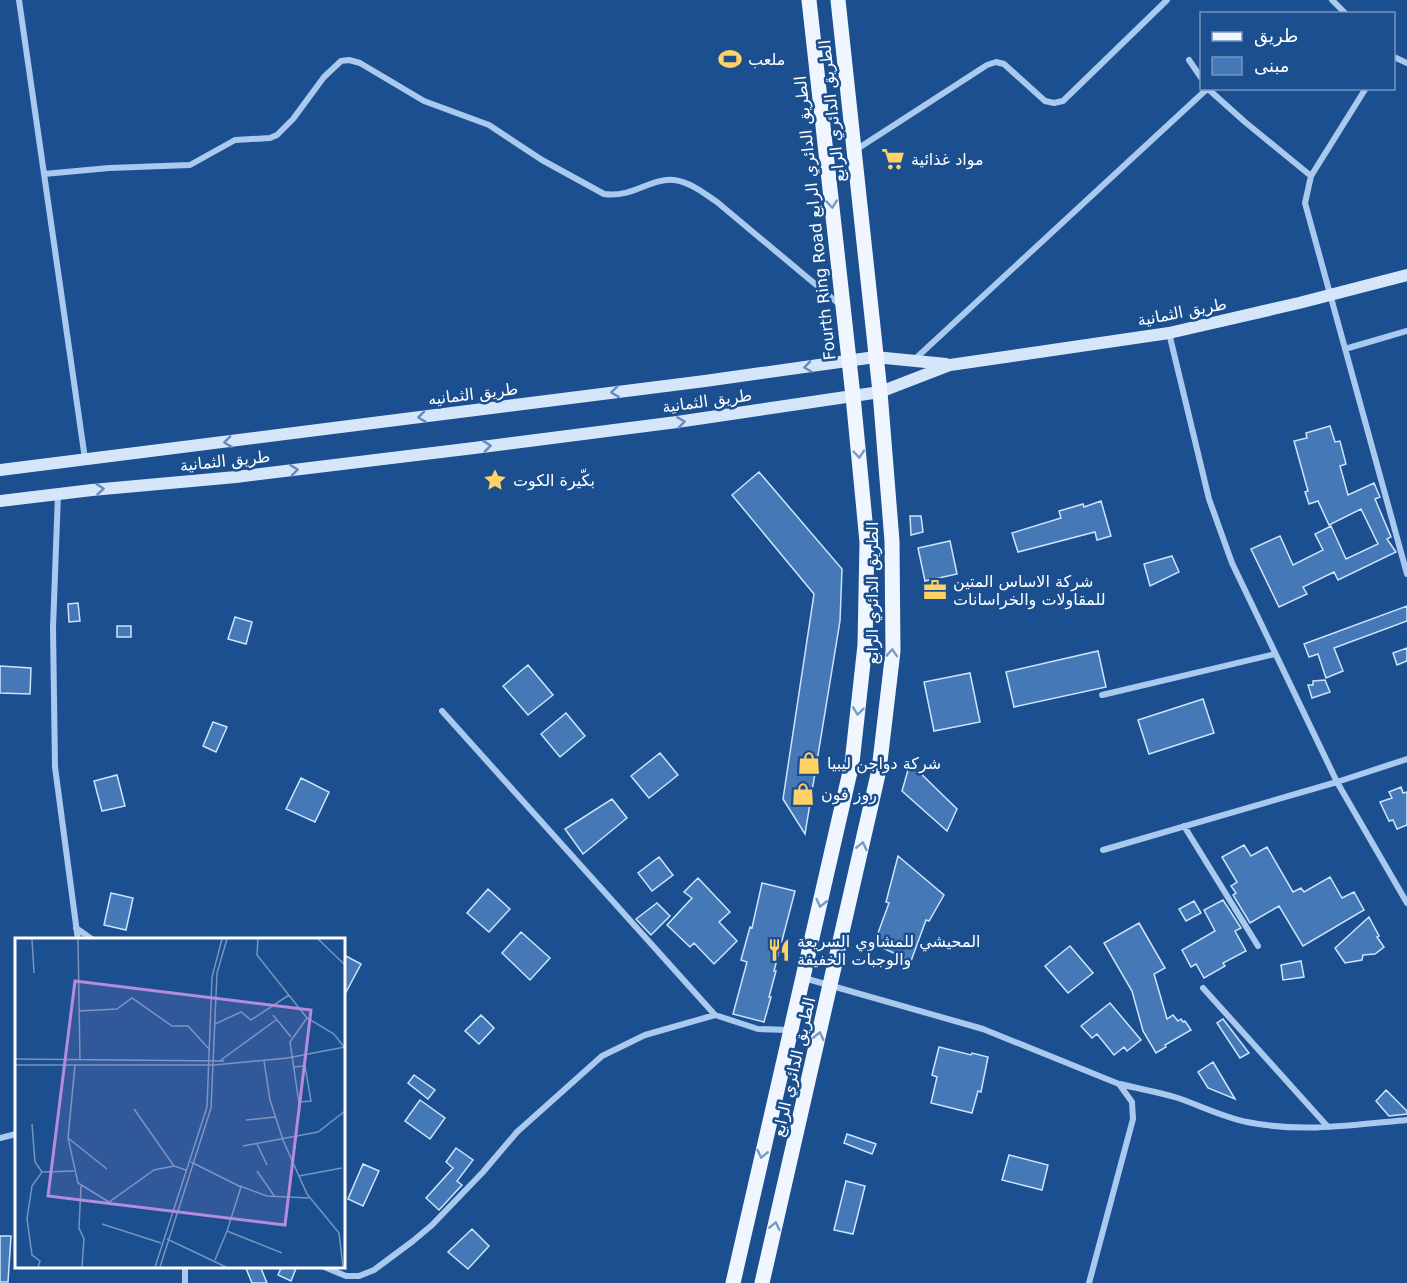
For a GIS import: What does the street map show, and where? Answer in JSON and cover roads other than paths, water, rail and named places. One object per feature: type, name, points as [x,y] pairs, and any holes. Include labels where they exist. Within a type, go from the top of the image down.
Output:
[{"type":"main road","name":"Fourth Ring Road الطريق الدائري الرابع","points":[[809,0],[853,396]]},
{"type":"main road","name":"الطريق الدائري الرابع","points":[[762,1283],[879,770],[892,651],[892,541],[880,392],[838,0]]},
{"type":"main road","name":"الطريق الدائري الرابع","points":[[733,1283],[852,763],[865,645],[867,542],[853,396]]},
{"type":"street","points":[[19,0],[85,460]]},
{"type":"street","points":[[854,151],[987,65],[996,62],[1004,64],[1045,101],[1054,103],[1063,101],[1167,0]]},
{"type":"street","points":[[1332,0],[1344,12]]},
{"type":"street","points":[[44,174],[109,168],[190,165],[235,140],[270,138],[277,135],[293,119],[324,77],[341,61],[349,60],[360,63],[424,101],[489,125],[542,160],[604,194],[628,194],[660,181],[675,180],[696,188],[717,202],[843,308]]},
{"type":"street","points":[[1189,60],[1200,76]]},
{"type":"street","points":[[912,361],[1206,90]]},
{"type":"street","points":[[1208,90],[1311,176]]},
{"type":"street","points":[[1365,90],[1311,176],[1305,203],[1404,550],[1407,574]]},
{"type":"street","name":"طريق الثمانية","points":[[0,501],[236,477],[438,452],[677,422],[880,392],[950,365],[1169,333],[1407,275]]},
{"type":"street","points":[[1345,349],[1407,331]]},
{"type":"street","points":[[1169,333],[1209,499],[1232,562],[1337,782],[1407,903]]},
{"type":"street","name":"طريق الثمانيه","points":[[0,470],[876,357],[950,365]]},
{"type":"street","points":[[58,494],[53,628],[55,767],[78,938]]},
{"type":"street","points":[[1102,695],[1275,654]]},
{"type":"street","points":[[442,711],[715,1015],[758,1029],[791,1030]]},
{"type":"street","points":[[1103,850],[1337,782],[1407,759]]},
{"type":"street","points":[[1184,826],[1258,946]]},
{"type":"street","points":[[76,928],[91,938]]},
{"type":"street","points":[[804,978],[983,1029],[1119,1084],[1177,1098],[1246,1122],[1283,1127],[1328,1127],[1407,1120]]},
{"type":"street","points":[[1203,988],[1328,1127]]},
{"type":"street","points":[[327,1268],[346,1276],[359,1276],[374,1270],[432,1225],[483,1172],[517,1132],[602,1056],[645,1035],[715,1015]]},
{"type":"street","points":[[1089,1283],[1133,1119],[1132,1102],[1119,1084]]},
{"type":"street","points":[[0,1138],[15,1134]]},
{"type":"place","name":"ملعب","points":[[730,59]]},
{"type":"place","name":"مواد غذائية","points":[[893,159]]},
{"type":"place","name":"بكّيرة الكوت","points":[[495,480]]},
{"type":"place","name":"شركة الاساس المتين للمقاولات والخراسانات","points":[[935,590]]},
{"type":"place","name":"شركة دواجن ليبيا","points":[[809,763]]},
{"type":"place","name":"روز فون","points":[[803,794]]},
{"type":"place","name":"المحيشي للمشاوي السريعة والوجبات الخفيفة","points":[[779,950]]}]
